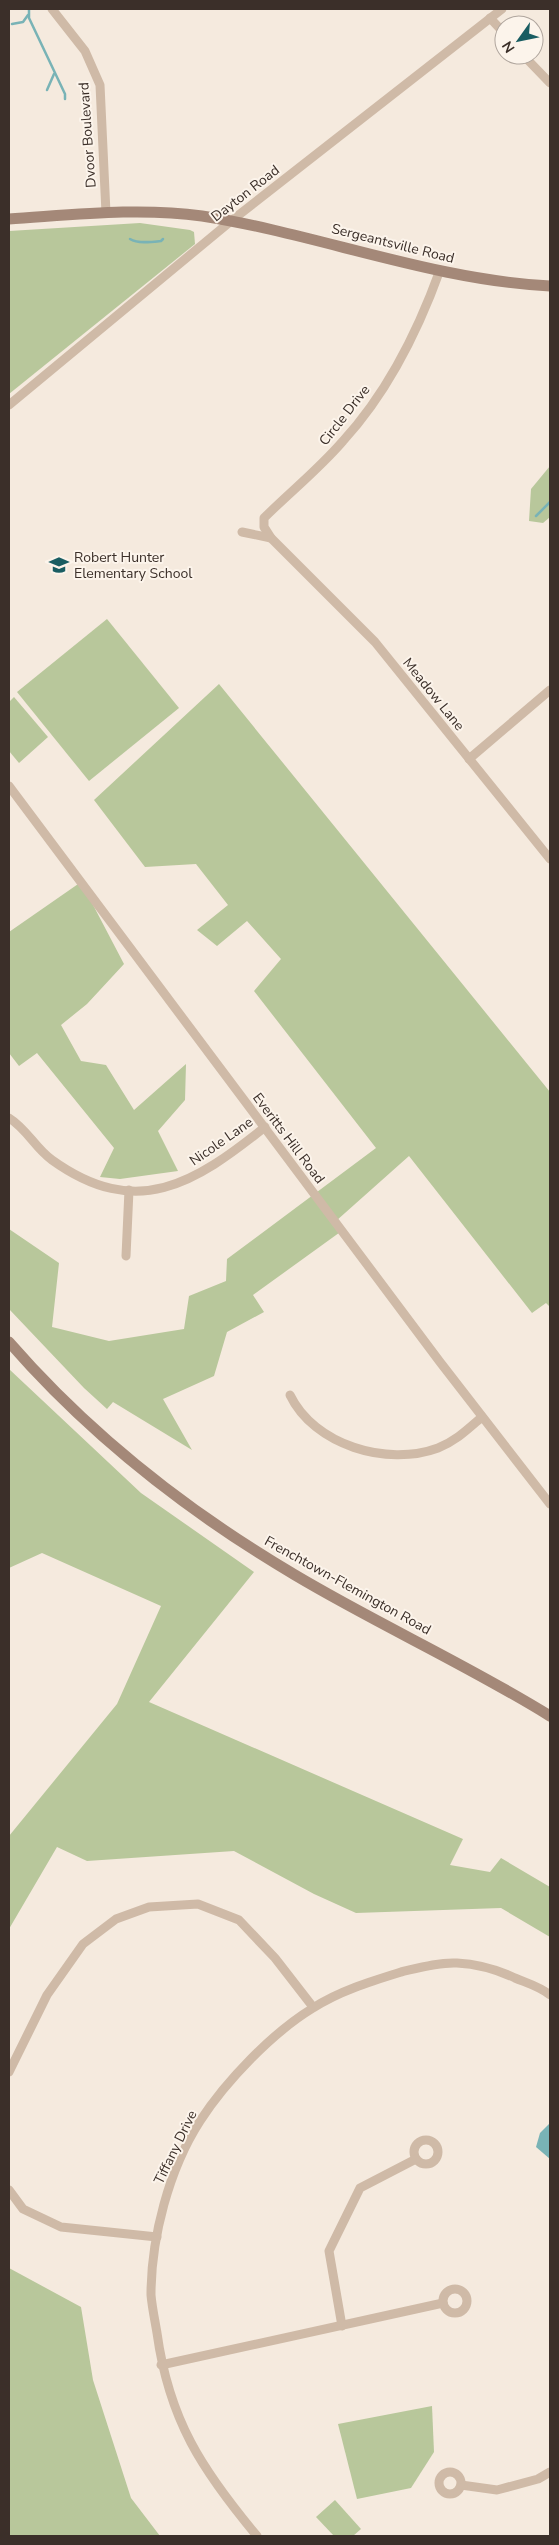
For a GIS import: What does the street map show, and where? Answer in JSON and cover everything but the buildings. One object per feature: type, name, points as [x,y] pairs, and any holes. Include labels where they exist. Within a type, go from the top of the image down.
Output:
[{"type":"main road","name":"Sergeantsville Road","points":[[9,219],[142,212],[199,216],[279,230],[440,270],[486,279],[550,286]]},
{"type":"main road","name":"Frenchtown-Flemington Road","points":[[9,1342],[89,1422],[195,1510],[298,1576],[477,1673],[550,1716]]},
{"type":"street","name":"Dvoor Boulevard","points":[[52,9],[85,51],[100,85],[106,214]]},
{"type":"street","name":"Dayton Road","points":[[9,404],[231,221],[502,9]]},
{"type":"street","points":[[490,18],[494,22]]},
{"type":"street","points":[[533,65],[550,83]]},
{"type":"street","name":"Circle Drive","points":[[271,538],[264,527],[264,518],[342,443],[372,405],[421,319],[440,270]]},
{"type":"street","points":[[242,532],[271,538]]},
{"type":"street","name":"Meadow Lane","points":[[271,538],[375,642],[550,859]]},
{"type":"street","points":[[469,759],[550,690]]},
{"type":"street","name":"Everitts Hill Road","points":[[9,786],[482,1417],[550,1504]]},
{"type":"street","name":"Nicole Lane","points":[[9,1118],[21,1125],[42,1151],[65,1168],[107,1187],[129,1190],[153,1190],[181,1184],[218,1164],[265,1127]]},
{"type":"street","points":[[126,1256],[129,1190]]},
{"type":"street","points":[[290,1395],[297,1411],[328,1436],[357,1448],[388,1454],[409,1454],[438,1448],[452,1441],[482,1417]]},
{"type":"street","points":[[9,2072],[48,1995],[83,1944],[116,1919],[149,1907],[198,1904],[239,1920],[275,1958],[313,2007]]},
{"type":"street","name":"Tiffany Drive","points":[[257,2536],[206,2471],[178,2418],[162,2365],[151,2295],[157,2237],[164,2201],[199,2122],[242,2068],[313,2007],[383,1978],[418,1968],[456,1962],[499,1971],[550,1995]]},
{"type":"street","points":[[342,2326],[329,2251],[360,2188],[416,2159]]},
{"type":"street","points":[[9,2190],[23,2209],[61,2227],[157,2237]]},
{"type":"street","points":[[162,2365],[443,2303]]},
{"type":"street","points":[[461,2485],[497,2490],[538,2478],[550,2472]]},
{"type":"green space","points":[[140,223],[190,230],[194,232],[195,244],[9,394],[9,231]]},
{"type":"green space","points":[[550,466],[550,517],[543,523],[529,521],[531,489]]},
{"type":"green space","points":[[107,619],[179,708],[89,781],[17,692]]},
{"type":"green space","points":[[219,684],[550,1092],[550,1307],[546,1303],[532,1313],[409,1156],[336,1221],[343,1230],[253,1295],[264,1312],[227,1332],[214,1376],[163,1399],[192,1450],[113,1402],[107,1409],[84,1388],[9,1309],[9,1229],[59,1263],[52,1327],[109,1341],[184,1329],[189,1296],[226,1281],[227,1259],[376,1148],[254,991],[281,959],[247,921],[217,946],[197,930],[228,905],[196,864],[145,867],[94,800]]},
{"type":"green space","points":[[14,697],[48,737],[19,763],[9,751],[9,702]]},
{"type":"green space","points":[[81,882],[124,964],[87,1004],[61,1025],[81,1061],[106,1065],[134,1110],[186,1064],[185,1100],[158,1131],[178,1171],[120,1179],[100,1177],[114,1148],[37,1053],[19,1066],[9,1053],[9,932]]},
{"type":"green space","points":[[9,1369],[141,1493],[254,1572],[149,1702],[463,1839],[450,1865],[490,1872],[501,1858],[550,1887],[550,1937],[501,1908],[356,1913],[314,1894],[234,1851],[87,1861],[57,1847],[9,1929],[9,1836],[117,1704],[161,1606],[42,1553],[9,1568]]},
{"type":"green space","points":[[9,2268],[81,2307],[93,2380],[131,2498],[160,2536],[9,2536]]},
{"type":"green space","points":[[432,2406],[434,2452],[411,2488],[357,2499],[338,2424]]},
{"type":"green space","points":[[335,2500],[361,2529],[353,2536],[334,2536],[316,2517]]},
{"type":"water","points":[[550,2123],[550,2159],[536,2147],[540,2133]]},
{"type":"waterway","points":[[29,9],[29,18],[65,94],[65,99]]},
{"type":"waterway","points":[[12,24],[23,22],[28,15]]},
{"type":"waterway","points":[[47,90],[54,74]]},
{"type":"waterway","points":[[130,239],[137,242],[161,241],[163,239]]},
{"type":"waterway","points":[[536,516],[550,502]]},
{"type":"place","name":"Robert Hunter Elementary School","points":[[59,565]]}]
